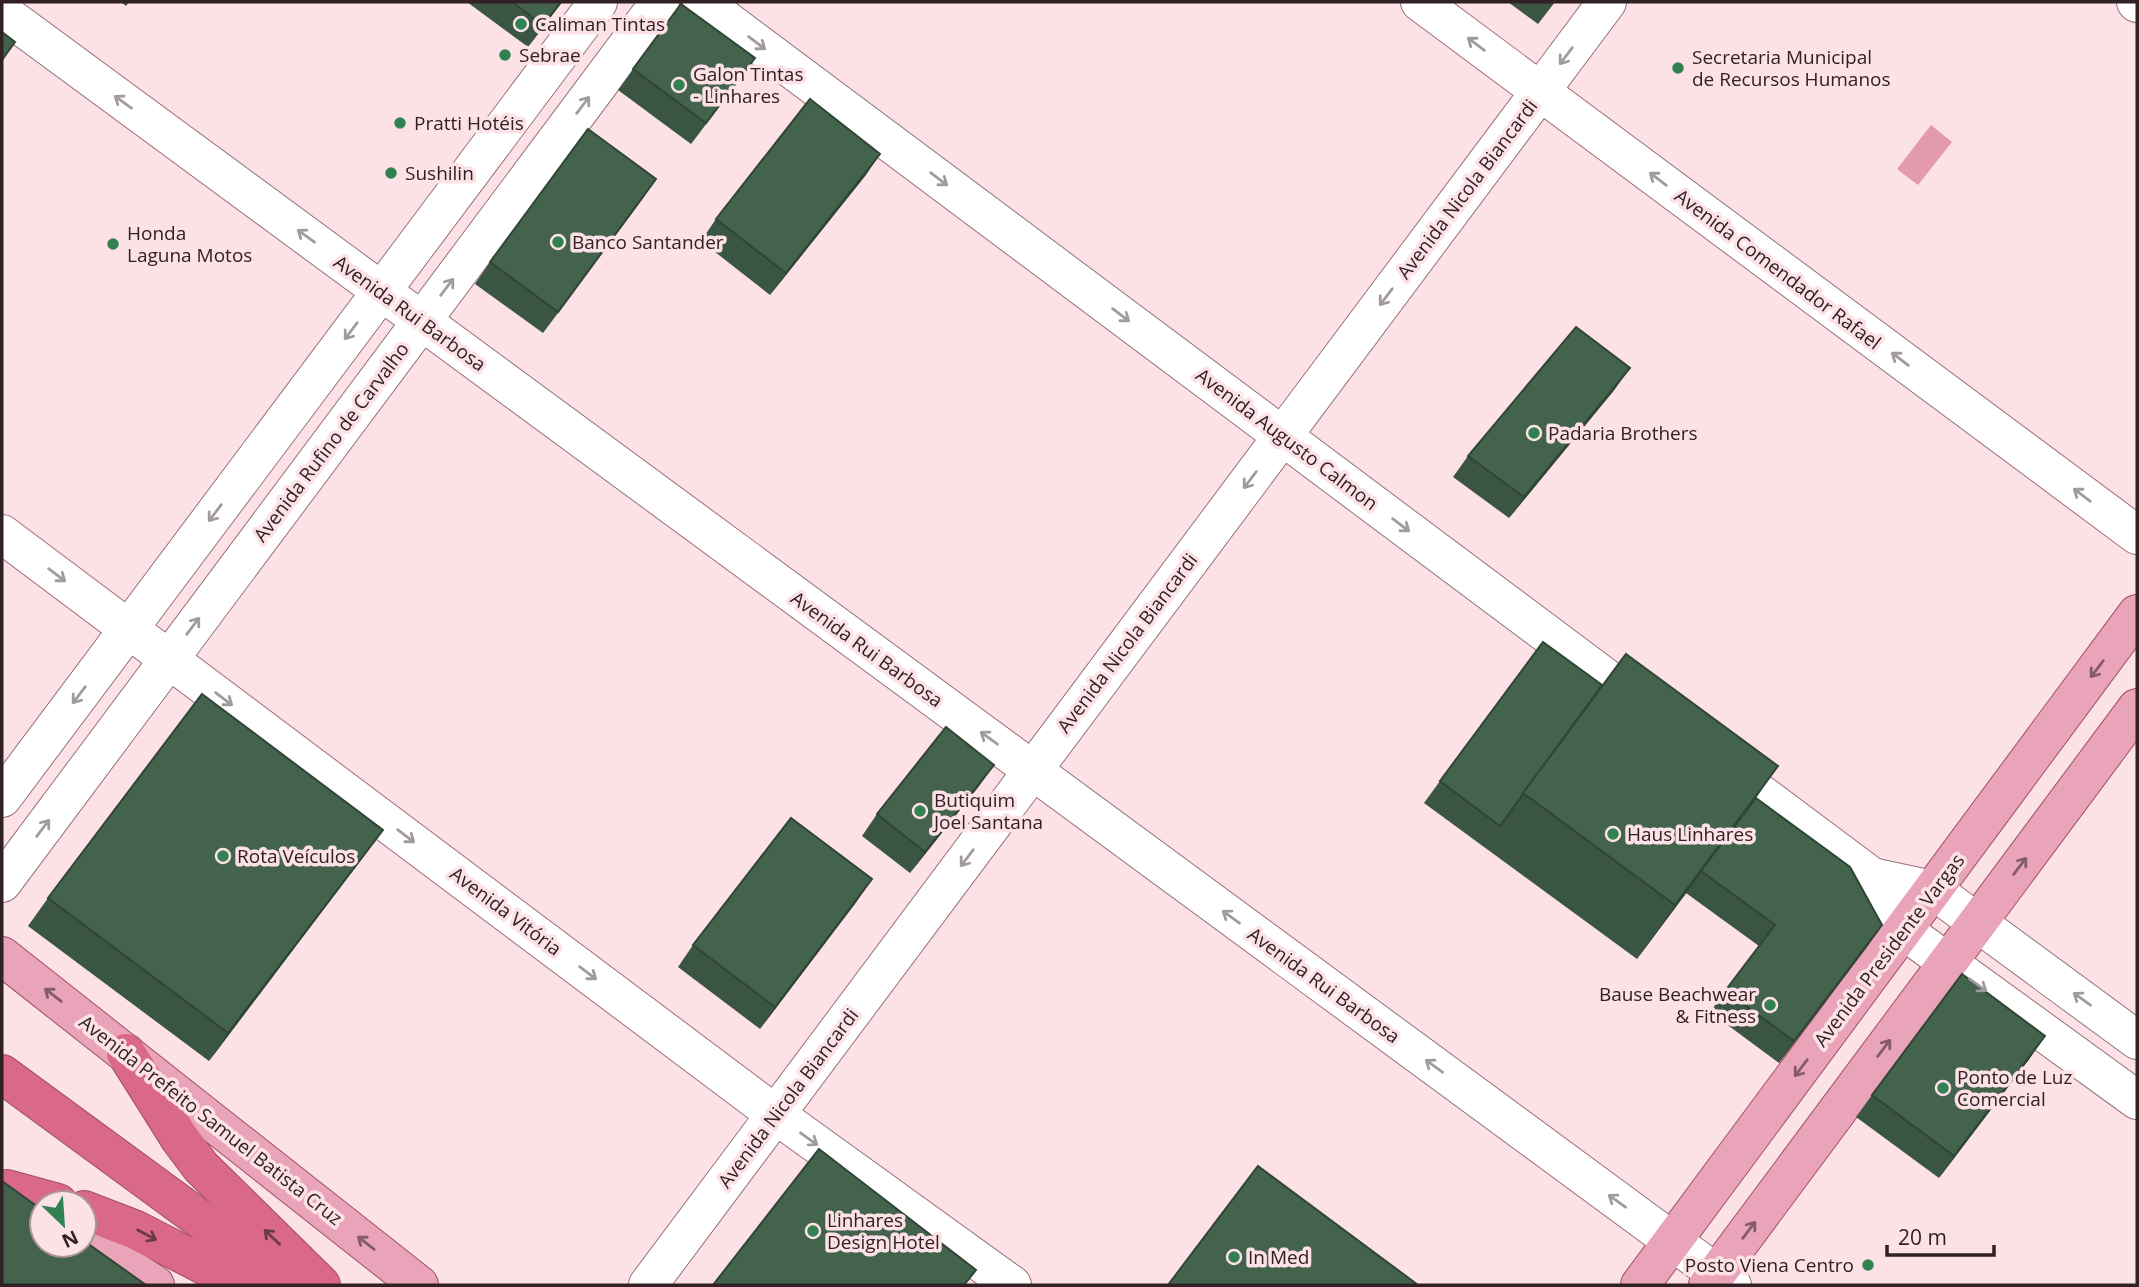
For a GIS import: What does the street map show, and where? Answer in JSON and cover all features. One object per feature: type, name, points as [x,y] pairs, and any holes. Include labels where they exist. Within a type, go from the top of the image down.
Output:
[{"type":"highway","points":[[126,1052],[180,1139],[201,1167],[321,1285]]},
{"type":"highway","points":[[2,1074],[290,1285]]},
{"type":"highway","points":[[4,1187],[28,1194]]},
{"type":"highway","points":[[98,1215],[136,1230],[243,1285]]},
{"type":"main road","name":"Avenida Presidente Vargas","points":[[1640,1285],[2137,614]]},
{"type":"main road","points":[[1719,1281],[1948,963],[2137,708]]},
{"type":"main road","name":"Avenida Prefeito Samuel Batista Cruz","points":[[2,956],[419,1285]]},
{"type":"main road","points":[[4,1187],[28,1203]]},
{"type":"main road","points":[[98,1248],[155,1285]]},
{"type":"street","points":[[2,798],[598,2]]},
{"type":"street","name":"Avenida Rufino de Carvalho","points":[[2,883],[660,2]]},
{"type":"street","name":"Avenida Augusto Calmon","points":[[702,2],[1872,877],[1903,930],[2137,1100]]},
{"type":"street","name":"Avenida Comendador Rafael","points":[[1420,2],[2137,535]]},
{"type":"street","name":"Avenida Nicola Biancardi","points":[[648,1285],[1607,2]]},
{"type":"street","name":"Avenida Rui Barbosa","points":[[2,12],[1672,1241],[1719,1281]]},
{"type":"street","name":"Avenida Vitória","points":[[2,534],[775,1114],[1012,1285]]},
{"type":"street","name":"Avenida Augusto Calmon","points":[[1872,877],[1933,890]]},
{"type":"street","points":[[1933,890],[2137,1040]]},
{"type":"shaded area","points":[[1931,125],[1952,142],[1918,185],[1897,169]]},
{"type":"building","points":[[512,2],[561,2],[543,25]]},
{"type":"building","name":"Galon Tintas - Linhares","points":[[681,4],[755,58],[706,123],[633,69]]},
{"type":"building","points":[[2,32],[15,42],[2,60]]},
{"type":"building","points":[[810,99],[880,154],[786,273],[716,219]]},
{"type":"building","name":"Banco Santander","points":[[588,129],[656,179],[558,312],[490,262]]},
{"type":"building","name":"Padaria Brothers","points":[[1576,327],[1630,368],[1524,497],[1468,456]]},
{"type":"building","points":[[1543,642],[1602,685],[1500,826],[1440,781]]},
{"type":"building","name":"Haus Linhares","points":[[1626,654],[1778,766],[1675,905],[1523,793]]},
{"type":"building","name":"Rota Veículos","points":[[202,694],[383,830],[228,1033],[48,898]]},
{"type":"building","name":"Butiquim Joel Santana","points":[[946,727],[994,765],[925,852],[877,814]]},
{"type":"building","points":[[1756,798],[1850,867],[1882,925],[1794,1041],[1725,991],[1775,925],[1701,871]]},
{"type":"building","points":[[791,818],[872,879],[775,1007],[693,945]]},
{"type":"building","name":"Ponto de Luz Comercial","points":[[1962,974],[2045,1036],[1954,1156],[1872,1095]]},
{"type":"building","name":"Linhares Design Hotel","points":[[819,1149],[976,1270],[964,1285],[713,1285]]},
{"type":"building","points":[[1258,1166],[1418,1285],[1168,1285]]},
{"type":"building","points":[[2,1181],[28,1200],[28,1259],[98,1259],[98,1251],[146,1285],[2,1285]]},
{"type":"place","name":"Caliman Tintas","points":[[521,24]]},
{"type":"place","name":"Sebrae","points":[[505,55]]},
{"type":"place","name":"Secretaria Municipal de Recursos Humanos","points":[[1678,68]]},
{"type":"place","name":"Galon Tintas - Linhares","points":[[679,85]]},
{"type":"place","name":"Pratti Hotéis","points":[[400,123]]},
{"type":"place","name":"Sushilin","points":[[391,173]]},
{"type":"place","name":"Banco Santander","points":[[558,242]]},
{"type":"place","name":"Honda Laguna Motos","points":[[113,244]]},
{"type":"place","name":"Padaria Brothers","points":[[1534,433]]},
{"type":"place","name":"Butiquim Joel Santana","points":[[920,811]]},
{"type":"place","name":"Haus Linhares","points":[[1613,834]]},
{"type":"place","name":"Rota Veículos","points":[[223,856]]},
{"type":"place","name":"Bause Beachwear & Fitness","points":[[1770,1005]]},
{"type":"place","name":"Ponto de Luz Comercial","points":[[1943,1088]]},
{"type":"place","name":"Linhares Design Hotel","points":[[813,1231]]},
{"type":"place","name":"In Med","points":[[1234,1257]]},
{"type":"place","name":"Posto Viena Centro","points":[[1868,1265]]}]
